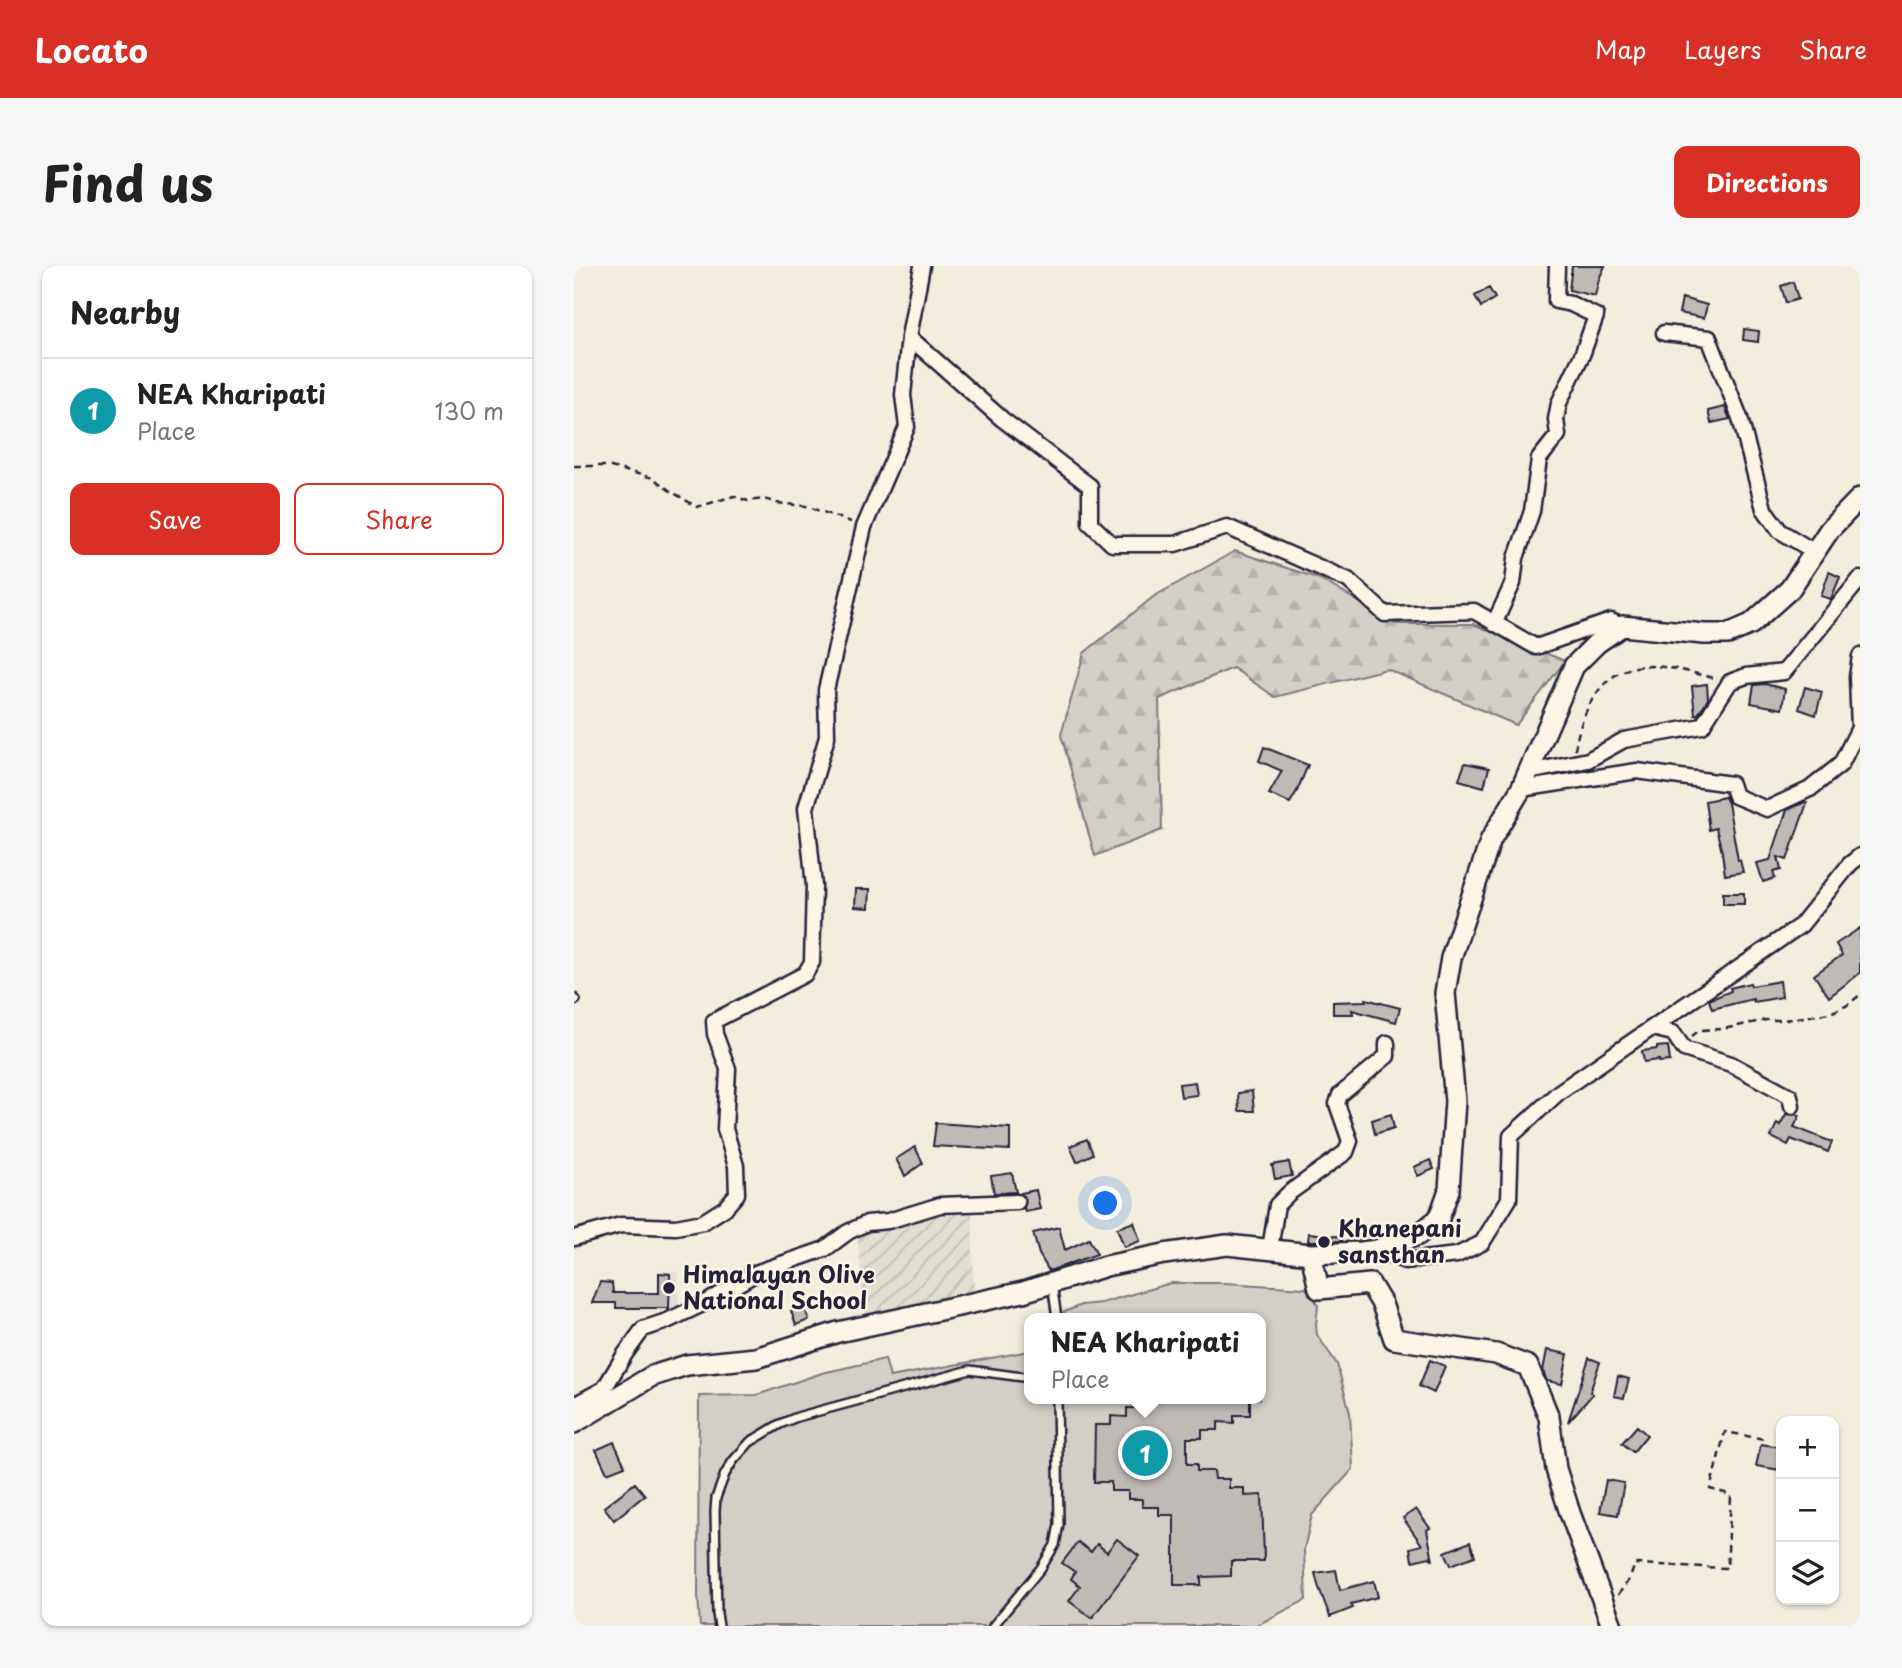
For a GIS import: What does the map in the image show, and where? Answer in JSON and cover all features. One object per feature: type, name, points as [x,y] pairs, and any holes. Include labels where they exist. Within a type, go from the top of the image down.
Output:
[{"type":"main road","points":[[574,1423],[652,1377],[687,1365],[756,1358],[838,1332],[1001,1297],[1106,1266],[1227,1245],[1311,1254],[1361,1252],[1377,1250],[1418,1235],[1438,1218],[1449,1190],[1453,1157],[1455,1101],[1445,993],[1451,958],[1492,839],[1525,780],[1574,666],[1597,643],[1622,626],[1728,634],[1751,624],[1790,589],[1813,551],[1860,498]]},
{"type":"main road","points":[[1311,1254],[1319,1289],[1370,1284],[1382,1304],[1394,1339],[1496,1354],[1528,1366],[1549,1417],[1556,1469],[1570,1513],[1612,1626]]},
{"type":"street","points":[[574,1238],[621,1225],[676,1227],[703,1222],[725,1208],[737,1194],[736,1166],[725,1129],[728,1069],[713,1021],[805,974],[811,962],[814,886],[806,808],[827,737],[826,690],[863,527],[907,427],[903,395],[909,337],[922,266]]},
{"type":"street","points":[[1494,624],[1513,583],[1516,558],[1532,512],[1539,459],[1558,435],[1556,419],[1559,403],[1582,355],[1596,316],[1571,304],[1556,301],[1557,266]]},
{"type":"street","points":[[1664,333],[1709,338],[1740,418],[1764,509],[1780,531],[1813,551]]},
{"type":"street","points":[[909,337],[1002,419],[1090,486],[1090,523],[1112,544],[1175,544],[1227,527],[1348,580],[1385,614],[1474,611],[1536,647],[1611,621],[1622,626]]},
{"type":"street","points":[[1525,780],[1588,760],[1624,740],[1702,726],[1730,682],[1746,676],[1784,672],[1860,579]]},
{"type":"street","points":[[1525,780],[1637,771],[1731,784],[1735,796],[1767,809],[1810,789],[1841,764],[1859,728],[1857,677],[1860,656]]},
{"type":"street","points":[[1377,1250],[1405,1261],[1457,1255],[1482,1243],[1509,1199],[1511,1136],[1559,1092],[1801,925],[1850,864],[1860,856]]},
{"type":"street","points":[[1652,1028],[1673,1033],[1684,1049],[1731,1064],[1790,1096],[1792,1106]]},
{"type":"street","points":[[1270,1249],[1277,1205],[1346,1152],[1350,1141],[1337,1104],[1340,1095],[1387,1056],[1387,1043]]},
{"type":"street","points":[[574,1405],[604,1389],[643,1329],[709,1301],[758,1272],[825,1249],[848,1232],[867,1223],[888,1221],[940,1205],[1017,1202]]},
{"type":"lane","points":[[1052,1284],[1056,1313]]},
{"type":"lane","points":[[719,1626],[716,1498],[733,1461],[750,1442],[797,1417],[970,1370],[1024,1377]]},
{"type":"lane","points":[[993,1626],[1041,1568],[1055,1545],[1059,1524],[1058,1404]]},
{"type":"path","points":[[574,467],[607,466],[653,478],[697,507],[734,496],[748,501],[764,499],[806,506],[863,527]]},
{"type":"path","points":[[1573,764],[1586,711],[1598,690],[1613,675],[1635,667],[1660,667],[1730,682]]},
{"type":"path","points":[[1681,1044],[1700,1030],[1830,1013],[1846,1006],[1860,995]]},
{"type":"path","points":[[1618,1604],[1618,1593],[1630,1578],[1635,1564],[1727,1568],[1731,1497],[1710,1489],[1725,1432],[1764,1439]]},
{"type":"shaded area","points":[[972,1205],[974,1296],[866,1319],[857,1234],[916,1211]]},
{"type":"shaded area","name":"Himalayan Olive National School","points":[[659,1271],[678,1272],[679,1304],[659,1313]]},
{"type":"green space","points":[[1235,551],[1320,579],[1396,624],[1473,624],[1565,661],[1516,725],[1387,669],[1275,697],[1233,668],[1159,699],[1162,830],[1095,856],[1061,735],[1084,653],[1153,597]]},
{"type":"green space","points":[[1171,1283],[1305,1288],[1312,1293],[1318,1305],[1317,1335],[1337,1364],[1350,1413],[1353,1469],[1312,1515],[1304,1549],[1306,1600],[1255,1626],[700,1626],[699,1396],[757,1395],[822,1373],[885,1359],[890,1377],[1024,1352],[1024,1404],[1266,1404],[1266,1313],[1062,1313],[1081,1305],[1101,1303]]},
{"type":"building","points":[[1572,266],[1605,266],[1595,296],[1569,290]]},
{"type":"building","points":[[1793,282],[1798,299],[1786,303],[1781,286]]},
{"type":"building","points":[[1489,288],[1495,298],[1481,307],[1475,296]]},
{"type":"building","points":[[1682,298],[1707,305],[1704,318],[1679,313]]},
{"type":"building","points":[[1744,329],[1759,331],[1758,342],[1743,340]]},
{"type":"building","points":[[1725,407],[1730,419],[1711,423],[1708,411]]},
{"type":"building","points":[[1829,572],[1840,577],[1831,599],[1821,596]]},
{"type":"building","points":[[1707,684],[1708,699],[1695,715],[1692,686]]},
{"type":"building","points":[[1765,684],[1785,689],[1782,709],[1751,703],[1754,685]]},
{"type":"building","points":[[1805,687],[1822,692],[1816,715],[1799,709]]},
{"type":"building","points":[[1264,747],[1308,765],[1290,803],[1269,794],[1282,771],[1259,761]]},
{"type":"building","points":[[1465,763],[1489,768],[1484,787],[1459,780]]},
{"type":"building","points":[[1725,797],[1743,872],[1725,875],[1716,828],[1709,830],[1705,801]]},
{"type":"building","points":[[1807,803],[1787,860],[1778,857],[1781,870],[1773,872],[1775,878],[1763,882],[1757,863],[1770,860],[1787,810]]},
{"type":"building","points":[[856,889],[870,889],[869,908],[855,907]]},
{"type":"building","points":[[1723,893],[1744,893],[1744,904],[1723,904]]},
{"type":"building","points":[[1860,928],[1860,973],[1829,997],[1814,975],[1842,955],[1836,944]]},
{"type":"building","points":[[1780,981],[1782,997],[1754,1002],[1753,999],[1712,1009],[1709,1000],[1731,991],[1730,988],[1750,983],[1751,986]]},
{"type":"building","points":[[1366,999],[1400,1008],[1396,1022],[1352,1010],[1353,1014],[1333,1014],[1333,1002]]},
{"type":"building","points":[[1668,1046],[1670,1061],[1644,1062],[1642,1051]]},
{"type":"building","points":[[1195,1082],[1197,1095],[1181,1097],[1179,1084]]},
{"type":"building","points":[[1252,1091],[1254,1111],[1239,1111],[1238,1093]]},
{"type":"building","points":[[1391,1114],[1394,1128],[1375,1134],[1372,1120]]},
{"type":"building","points":[[1786,1114],[1800,1115],[1794,1127],[1832,1142],[1828,1152],[1791,1139],[1788,1145],[1771,1137],[1777,1123],[1780,1125]]},
{"type":"building","points":[[936,1123],[1010,1128],[1010,1150],[933,1146]]},
{"type":"building","points":[[1087,1139],[1093,1154],[1077,1162],[1070,1146]]},
{"type":"building","points":[[915,1147],[923,1163],[905,1176],[896,1159]]},
{"type":"building","points":[[1430,1160],[1434,1169],[1418,1176],[1414,1167]]},
{"type":"building","points":[[1289,1162],[1292,1176],[1275,1179],[1272,1165]]},
{"type":"building","points":[[1012,1173],[1016,1192],[994,1193],[991,1176]]},
{"type":"building","points":[[1036,1190],[1040,1209],[1025,1212],[1026,1201],[1021,1193]]},
{"type":"building","points":[[1134,1222],[1140,1241],[1124,1247],[1117,1228]]},
{"type":"building","points":[[1059,1227],[1065,1250],[1089,1239],[1097,1254],[1049,1271],[1039,1254],[1033,1233]]},
{"type":"building","points":[[1309,1233],[1342,1237],[1342,1241],[1308,1241]]},
{"type":"building","points":[[659,1273],[670,1274],[669,1308],[616,1308],[616,1303],[592,1303],[600,1282],[612,1283],[613,1293],[659,1293]]},
{"type":"building","points":[[804,1306],[809,1320],[796,1325],[791,1311]]},
{"type":"building","points":[[1547,1350],[1568,1354],[1562,1384],[1547,1381],[1543,1371]]},
{"type":"building","points":[[1589,1358],[1600,1362],[1590,1392],[1593,1394],[1568,1422]]},
{"type":"building","points":[[1430,1360],[1445,1366],[1434,1393],[1419,1386]]},
{"type":"building","points":[[1618,1376],[1629,1379],[1624,1398],[1614,1396]]},
{"type":"building","points":[[1141,1404],[1250,1404],[1250,1415],[1234,1415],[1234,1423],[1218,1422],[1218,1430],[1202,1430],[1202,1438],[1187,1438],[1187,1464],[1197,1464],[1197,1471],[1214,1471],[1215,1479],[1229,1479],[1229,1488],[1244,1488],[1244,1496],[1262,1495],[1264,1561],[1231,1561],[1231,1576],[1201,1577],[1201,1585],[1174,1585],[1174,1515],[1159,1515],[1159,1507],[1142,1507],[1142,1499],[1128,1499],[1128,1491],[1111,1491],[1111,1482],[1094,1482],[1095,1425],[1111,1425],[1111,1416],[1127,1417],[1127,1408],[1140,1408]]},
{"type":"building","points":[[1637,1426],[1647,1435],[1633,1452],[1622,1443]]},
{"type":"building","points":[[614,1442],[625,1466],[607,1473],[596,1450]]},
{"type":"building","points":[[1761,1444],[1776,1446],[1776,1469],[1756,1466]]},
{"type":"building","points":[[1606,1480],[1624,1483],[1618,1515],[1600,1512]]},
{"type":"building","points":[[635,1483],[645,1495],[614,1520],[604,1507]]},
{"type":"building","points":[[1416,1509],[1430,1528],[1427,1530],[1433,1561],[1430,1557],[1412,1561],[1410,1548],[1422,1545],[1403,1518]]},
{"type":"building","points":[[1117,1539],[1139,1556],[1092,1618],[1069,1601],[1080,1586],[1071,1579],[1075,1572],[1062,1563],[1078,1542],[1091,1552],[1097,1544],[1107,1552]]},
{"type":"building","points":[[1470,1542],[1475,1556],[1451,1565],[1445,1552]]},
{"type":"building","points":[[1336,1570],[1340,1590],[1374,1581],[1378,1597],[1351,1604],[1353,1608],[1330,1617],[1315,1573]]},
{"type":"place","name":"Khanepani sansthan","points":[[1324,1242]]},
{"type":"place","name":"Himalayan Olive National School","points":[[669,1288]]},
{"type":"place","name":"NEA Kharipati","points":[[1145,1453]]}]
